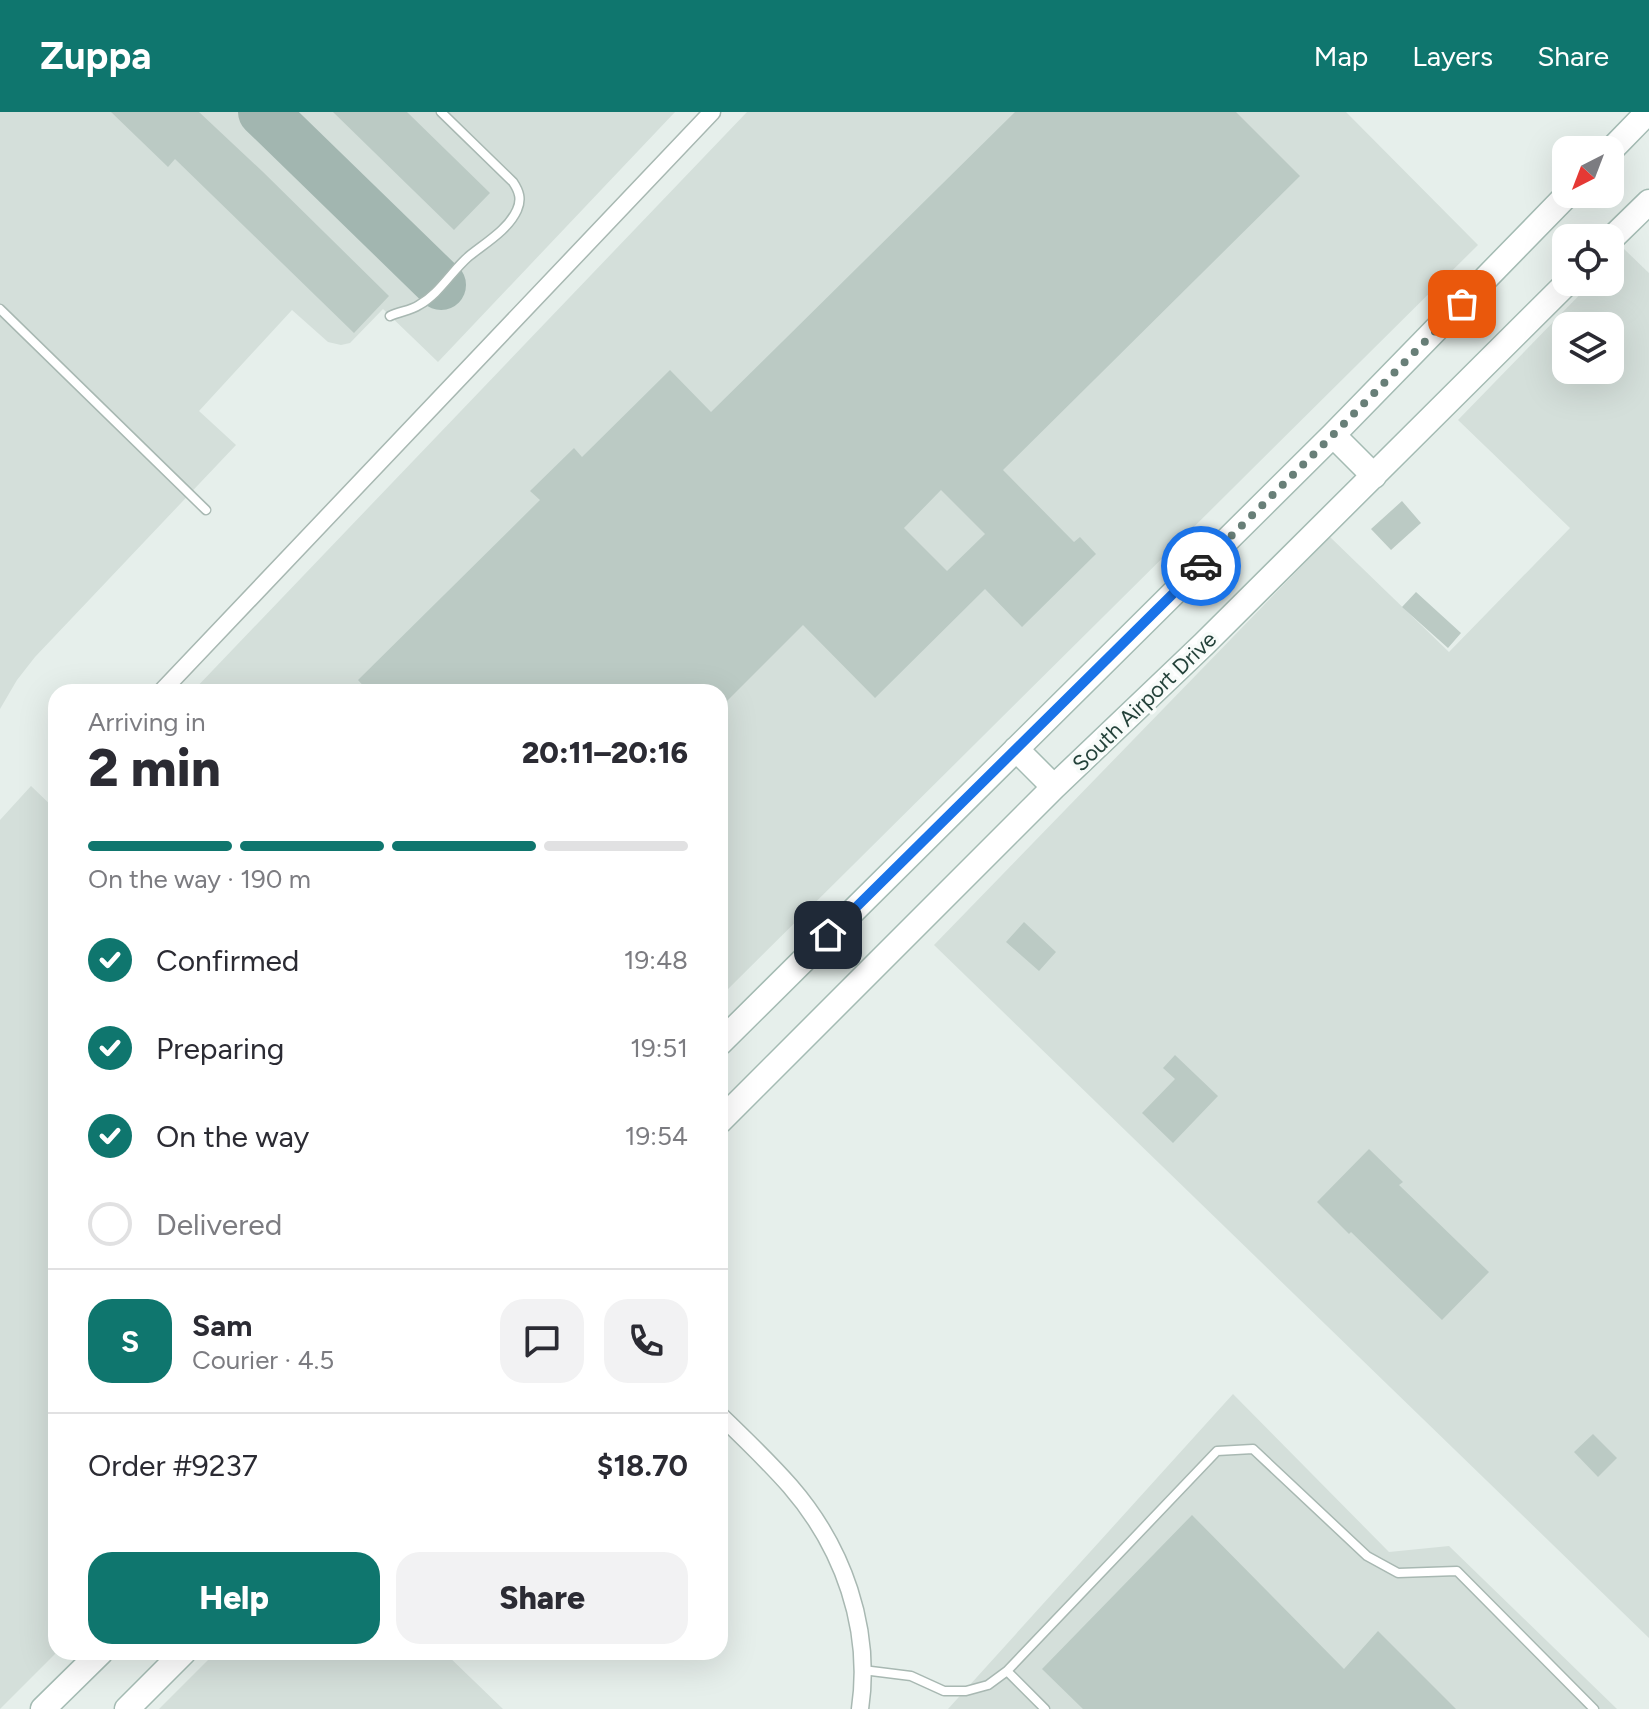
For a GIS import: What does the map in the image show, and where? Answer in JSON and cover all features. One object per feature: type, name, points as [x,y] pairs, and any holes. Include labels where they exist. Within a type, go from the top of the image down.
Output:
[{"type":"main road","points":[[1624,137],[1648,112]]},
{"type":"main road","points":[[1624,226],[1649,202]]},
{"type":"main road","points":[[728,1035],[1333,435],[1554,208]]},
{"type":"main road","name":"South Airport Drive","points":[[728,1113],[1054,787],[1204,644],[1554,296]]},
{"type":"main road","points":[[1333,435],[1374,476]]},
{"type":"main road","points":[[1016,749],[1054,787]]},
{"type":"main road","points":[[43,1709],[93,1660]]},
{"type":"main road","points":[[127,1709],[176,1660]]},
{"type":"street","points":[[169,684],[712,112]]},
{"type":"street","points":[[728,1423],[805,1504],[836,1556],[851,1594],[860,1632],[863,1670],[860,1709]]},
{"type":"lane","points":[[390,316],[416,307],[428,299],[468,258],[489,242],[519,208],[520,192],[513,182],[441,112]]},
{"type":"lane","points":[[0,309],[206,510]]},
{"type":"lane","points":[[863,1670],[911,1676],[944,1691],[966,1691],[988,1685],[1007,1671],[1217,1451],[1253,1449],[1367,1556],[1398,1573],[1457,1571],[1594,1709]]},
{"type":"lane","points":[[1007,1671],[1045,1709]]},
{"type":"shaded area","points":[[0,112],[675,112],[438,362],[383,309],[350,343],[341,345],[328,342],[292,310],[199,411],[236,445],[35,657],[0,709]]},
{"type":"shaded area","points":[[747,112],[1346,112],[1478,245],[728,989],[728,684],[200,684]]},
{"type":"shaded area","points":[[1624,249],[1649,273],[1649,1638],[934,945],[1330,537],[1449,652],[1570,528],[1458,420],[1552,323],[1552,384],[1624,384],[1624,312],[1563,312],[1578,296],[1624,296]]},
{"type":"shaded area","points":[[31,786],[48,802],[49,1660],[0,1709],[0,820]]},
{"type":"shaded area","points":[[1233,1394],[1389,1552],[1449,1546],[1617,1709],[948,1709]]},
{"type":"shaded area","points":[[208,1660],[452,1660],[503,1709],[159,1709]]},
{"type":"building","points":[[111,112],[199,112],[389,296],[354,333],[175,159],[168,167]]},
{"type":"building","points":[[333,112],[407,112],[490,193],[454,230]]},
{"type":"building","points":[[1015,112],[1236,112],[1300,176],[1003,470],[1074,542],[1080,537],[1096,554],[1022,627],[985,589],[875,698],[803,625],[728,700],[728,684],[362,684],[358,680],[540,500],[530,491],[574,448],[582,457],[670,370],[711,412]],"holes":[[[941,490],[985,534],[947,571],[904,528]]]},
{"type":"building","points":[[1402,501],[1421,523],[1391,550],[1371,529]]},
{"type":"building","points":[[1416,592],[1461,633],[1448,648],[1402,607]]},
{"type":"building","points":[[1024,922],[1056,952],[1039,971],[1006,942]]},
{"type":"building","points":[[1175,1055],[1218,1096],[1173,1143],[1142,1113],[1175,1079],[1163,1068]]},
{"type":"building","points":[[1369,1149],[1403,1182],[1399,1185],[1489,1272],[1442,1320],[1317,1202]]},
{"type":"building","points":[[1593,1434],[1617,1458],[1598,1477],[1574,1452]]},
{"type":"building","points":[[1192,1515],[1344,1669],[1378,1631],[1456,1709],[1083,1709],[1042,1669]]},
{"type":"taxiway","points":[[263,112],[441,285]]},
{"type":"way so far","points":[[1201,566],[1462,304]]},
{"type":"route","points":[[828,935],[1201,566]]}]
